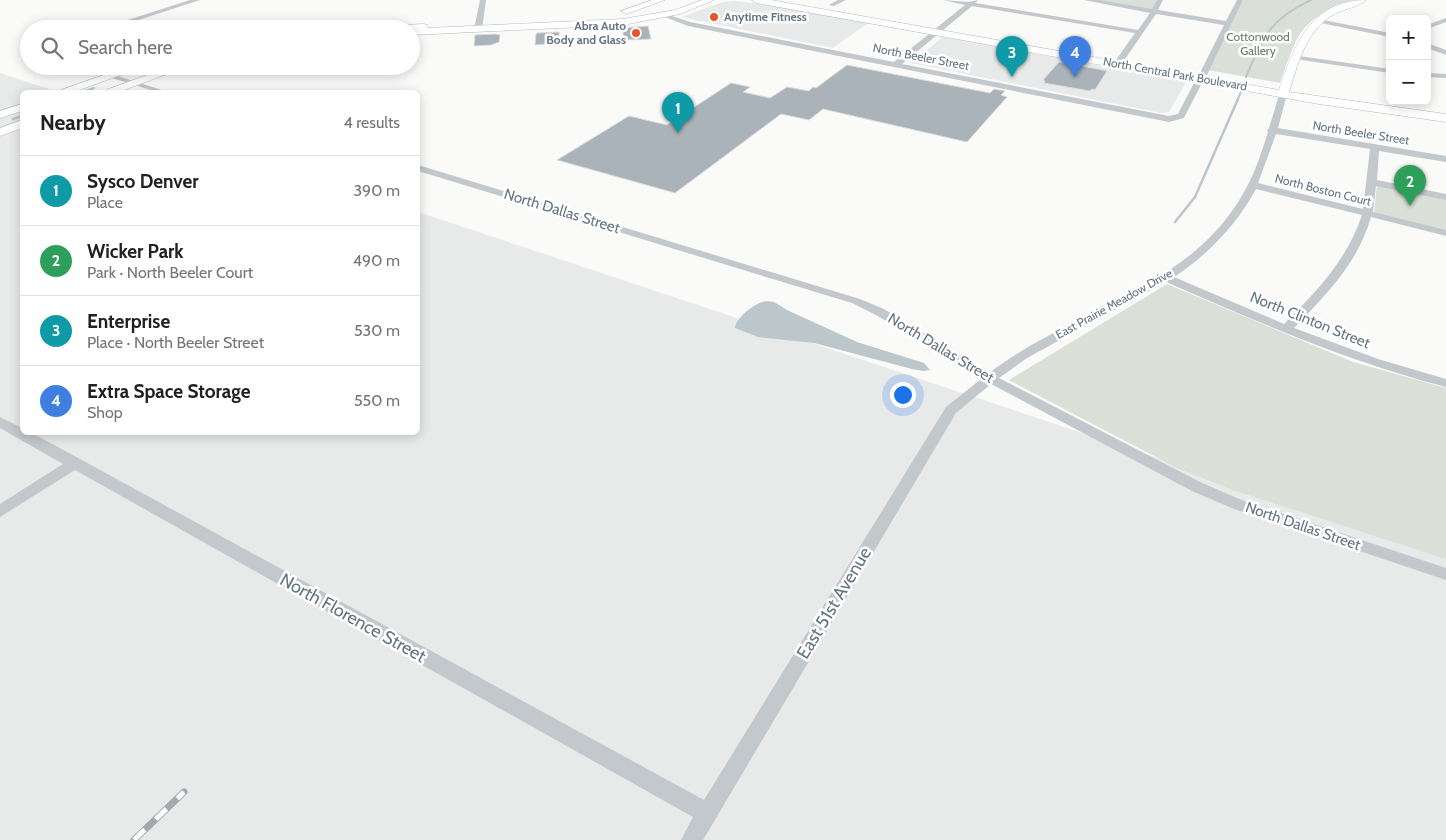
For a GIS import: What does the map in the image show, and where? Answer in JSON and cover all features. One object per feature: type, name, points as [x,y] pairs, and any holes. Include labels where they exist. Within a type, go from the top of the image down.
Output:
[{"type":"main road","points":[[420,31],[585,18],[632,10],[661,0]]},
{"type":"main road","points":[[420,28],[611,23],[663,15],[710,0]]},
{"type":"main road","name":"North Central Park Boulevard","points":[[756,0],[1120,60],[1202,77]]},
{"type":"main road","name":"North Central Park Boulevard","points":[[814,0],[939,30],[1369,109],[1446,118]]},
{"type":"main road","name":"East Prairie Meadow Drive","points":[[1284,92],[1295,57],[1305,35],[1318,21],[1337,10],[1362,0]]},
{"type":"main road","points":[[71,90],[113,75]]},
{"type":"main road","points":[[118,90],[138,85],[162,75]]},
{"type":"main road","name":"North Central Park Boulevard","points":[[1284,92],[1446,112]]},
{"type":"main road","points":[[0,115],[20,108]]},
{"type":"main road","points":[[0,132],[20,125]]},
{"type":"street","points":[[132,20],[197,0]]},
{"type":"street","points":[[479,27],[483,0]]},
{"type":"street","points":[[832,5],[843,0]]},
{"type":"street","points":[[946,0],[972,2],[1139,32]]},
{"type":"street","points":[[1087,0],[1229,24]]},
{"type":"street","points":[[1120,60],[1154,12],[1160,0]]},
{"type":"street","points":[[1202,77],[1240,0]]},
{"type":"street","points":[[896,65],[972,2]]},
{"type":"street","name":"North Beeler Street","points":[[663,15],[688,24],[1176,119],[1181,116],[1202,77]]},
{"type":"street","points":[[1431,26],[1446,20]]},
{"type":"street","points":[[1318,21],[1386,34]]},
{"type":"street","points":[[1436,24],[1446,26]]},
{"type":"street","points":[[1431,47],[1446,53]]},
{"type":"street","points":[[1295,57],[1386,70]]},
{"type":"street","points":[[107,75],[157,90]]},
{"type":"street","points":[[1431,75],[1446,76]]},
{"type":"street","name":"East Prairie Meadow Drive","points":[[989,378],[1031,350],[1164,277],[1198,253],[1222,230],[1236,213],[1253,185],[1284,92]]},
{"type":"street","name":"North Beeler Street","points":[[1271,130],[1375,149],[1446,159]]},
{"type":"street","points":[[1286,329],[1322,292],[1342,267],[1357,241],[1367,214],[1375,149]]},
{"type":"street","name":"North Dallas Street","points":[[420,169],[847,298],[880,312],[989,378],[1211,493],[1263,513],[1446,574]]},
{"type":"street","points":[[1371,182],[1446,197]]},
{"type":"street","name":"North Boston Court","points":[[1253,185],[1446,233]]},
{"type":"street","name":"North Clinton Street","points":[[1164,277],[1333,349],[1402,372],[1446,383]]},
{"type":"street","name":"East 51st Avenue","points":[[691,840],[951,410],[989,378]]},
{"type":"street","name":"North Florence Street","points":[[0,422],[20,433]]},
{"type":"street","name":"North Florence Street","points":[[24,435],[707,813]]},
{"type":"street","points":[[0,511],[75,463]]},
{"type":"shaded area","points":[[736,1],[868,23],[833,48],[681,17],[723,2]]},
{"type":"shaded area","points":[[943,37],[1185,81],[1185,84],[1169,112],[1161,113],[911,63]]},
{"type":"shaded area","points":[[0,73],[52,90],[20,90],[20,435],[420,435],[420,213],[1446,554],[1446,840],[0,840]]},
{"type":"shaded area","points":[[766,301],[774,302],[787,310],[857,342],[924,363],[930,370],[912,369],[814,343],[758,337],[735,328],[739,319],[747,311]]},
{"type":"green space","points":[[1092,0],[1157,0],[1152,10]]},
{"type":"green space","name":"Cottonwood Gallery","points":[[1243,0],[1353,0],[1321,15],[1303,30],[1297,39],[1280,83],[1208,70]]},
{"type":"green space","points":[[1377,184],[1446,198],[1446,232],[1374,213]]},
{"type":"green space","points":[[1167,284],[1353,362],[1446,388],[1446,559],[1233,490],[1177,468],[1009,380]]},
{"type":"building","name":"Abra Auto Body and Glass","points":[[648,26],[651,39],[624,40],[622,28]]},
{"type":"building","points":[[559,32],[559,43],[535,45],[537,33]]},
{"type":"building","points":[[475,35],[500,35],[499,42],[491,45],[474,46]]},
{"type":"building","points":[[1059,62],[1107,71],[1095,90],[1092,89],[1090,91],[1044,83],[1045,81],[1043,80]]},
{"type":"building","points":[[847,65],[990,93],[994,89],[1005,91],[1001,95],[1007,97],[967,142],[823,109],[809,120],[781,114],[675,193],[557,160],[629,116],[667,125],[731,83],[750,87],[743,92],[770,98],[787,87],[809,91],[813,87],[816,88]]},
{"type":"waterway","points":[[1246,77],[1263,40],[1277,22],[1286,14],[1311,0]]},
{"type":"waterway","points":[[88,90],[94,88]]},
{"type":"waterway","points":[[1237,101],[1241,92]]},
{"type":"waterway","points":[[1175,222],[1195,197],[1238,99]]},
{"type":"waterway","points":[[13,119],[20,117]]},
{"type":"railway","points":[[134,840],[184,792]]},
{"type":"place","name":"Anytime Fitness","points":[[714,17]]},
{"type":"place","name":"Abra Auto Body and Glass","points":[[636,33]]},
{"type":"place","name":"Enterprise","points":[[1012,77]]},
{"type":"place","name":"Extra Space Storage","points":[[1075,77]]},
{"type":"place","name":"Sysco Denver","points":[[678,133]]},
{"type":"place","name":"Wicker Park","points":[[1410,206]]}]
